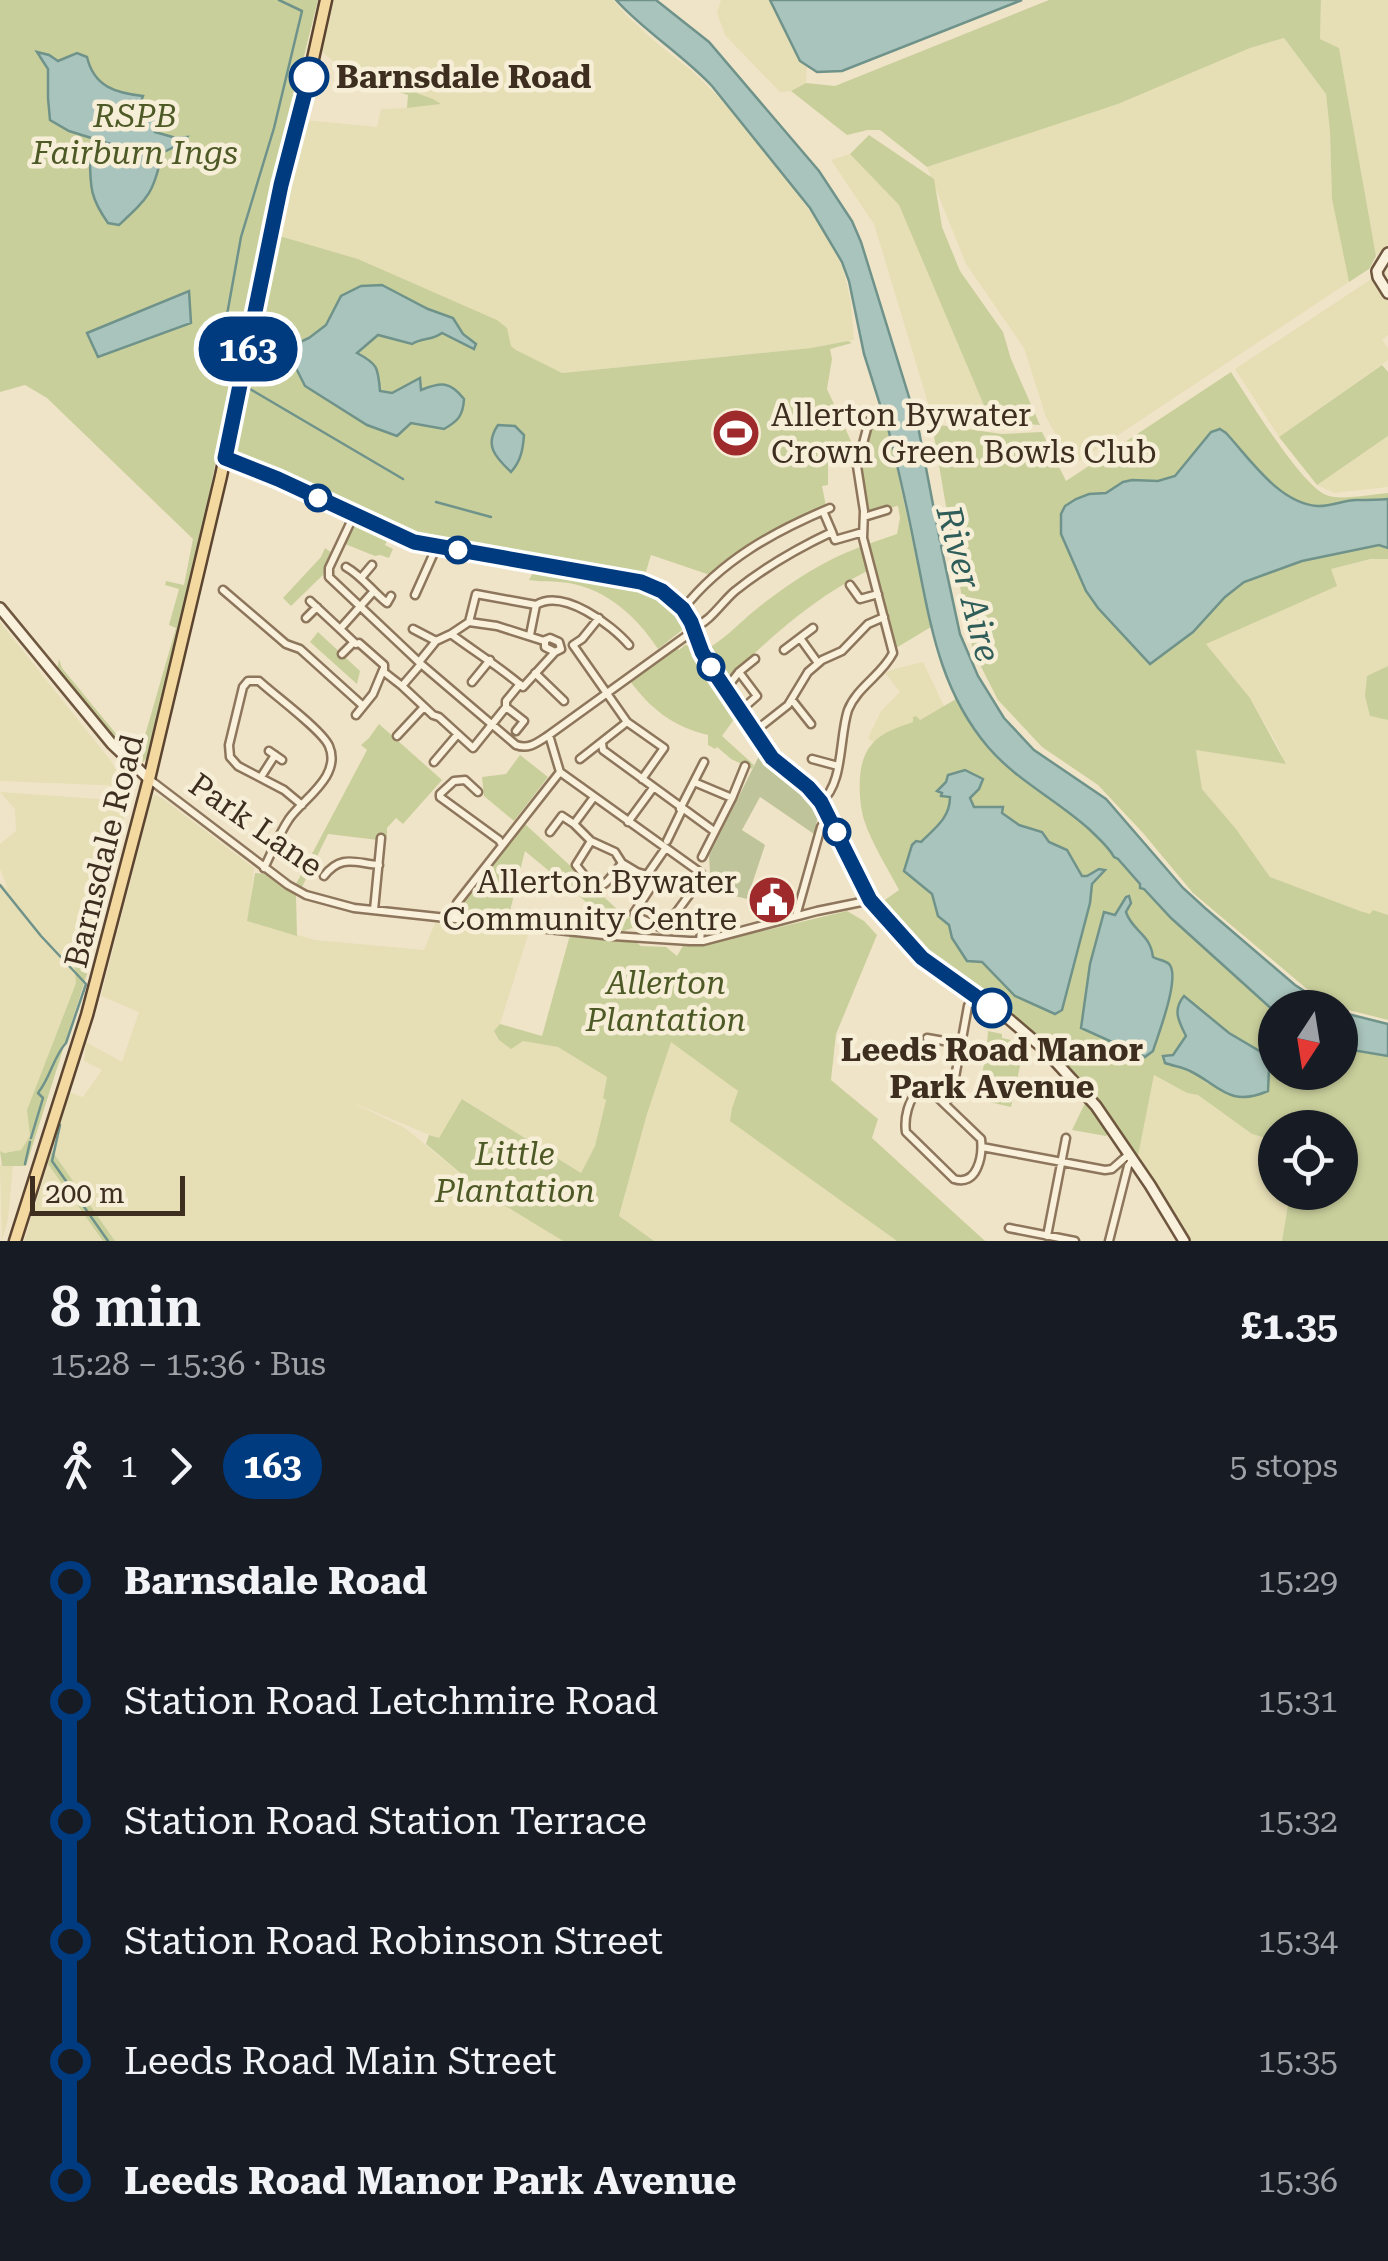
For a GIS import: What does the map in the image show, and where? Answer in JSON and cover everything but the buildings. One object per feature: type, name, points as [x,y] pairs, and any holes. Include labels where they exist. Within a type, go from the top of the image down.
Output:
[{"type":"main road","name":"Barnsdale Road","points":[[15,1241],[87,1016],[149,779],[326,0]]},
{"type":"street","points":[[1388,253],[1377,271],[1388,293]]},
{"type":"street","points":[[821,802],[831,792],[852,702],[892,653],[863,532],[857,466],[870,421]]},
{"type":"street","points":[[225,458],[414,542],[641,582],[662,591],[683,609],[702,652],[772,758],[821,802],[870,900],[922,958],[1010,1020],[1045,1050],[1096,1106],[1184,1241]]},
{"type":"street","points":[[683,609],[700,587],[736,557],[791,524],[826,509],[836,540],[863,532]]},
{"type":"street","points":[[864,517],[887,510]]},
{"type":"street","points":[[354,514],[329,568],[329,577],[420,663],[522,747],[549,735],[703,624],[731,594],[768,567],[832,532]]},
{"type":"street","points":[[415,595],[437,546]]},
{"type":"street","points":[[361,578],[372,565]]},
{"type":"street","points":[[346,567],[387,604],[391,596]]},
{"type":"street","points":[[850,585],[860,599],[878,594]]},
{"type":"street","points":[[223,590],[286,644],[300,649],[362,705]]},
{"type":"street","points":[[340,629],[373,592]]},
{"type":"street","points":[[402,686],[436,642],[469,622],[476,594],[536,606],[544,601],[582,608],[615,629],[629,645]]},
{"type":"street","points":[[306,618],[314,604],[384,665],[372,694],[356,716]]},
{"type":"street","points":[[530,635],[536,606]]},
{"type":"street","points":[[0,608],[112,744],[149,779]]},
{"type":"street","points":[[254,617],[261,609]]},
{"type":"street","points":[[755,731],[783,710],[818,662],[845,649],[868,624],[884,617]]},
{"type":"street","points":[[469,622],[530,635],[544,641],[545,647],[558,649],[582,640],[599,618]]},
{"type":"street","points":[[413,628],[436,642]]},
{"type":"street","points":[[784,650],[813,628]]},
{"type":"street","points":[[452,634],[522,685]]},
{"type":"street","points":[[293,646],[300,638]]},
{"type":"street","points":[[800,638],[818,662]]},
{"type":"street","points":[[342,654],[354,642]]},
{"type":"street","points":[[574,645],[627,722],[664,748],[642,779]]},
{"type":"street","points":[[383,670],[473,748],[506,707],[506,701],[558,649]]},
{"type":"street","points":[[725,690],[755,659]]},
{"type":"street","points":[[472,682],[490,660]]},
{"type":"street","points":[[739,672],[757,696],[740,710]]},
{"type":"street","points":[[536,673],[564,701]]},
{"type":"street","points":[[264,868],[287,822],[302,806],[316,790],[326,775],[330,748],[259,682],[246,682],[229,753],[238,766],[284,790],[302,806]]},
{"type":"street","points":[[792,700],[811,724]]},
{"type":"street","points":[[397,736],[424,707]]},
{"type":"street","points":[[506,707],[524,721],[516,730]]},
{"type":"street","points":[[580,760],[627,722]]},
{"type":"street","points":[[434,762],[457,735]]},
{"type":"street","points":[[549,735],[560,772],[628,822],[701,868]]},
{"type":"street","points":[[602,743],[603,750],[714,831]]},
{"type":"street","name":"Park Lane","points":[[260,777],[275,756]]},
{"type":"street","points":[[812,760],[838,766]]},
{"type":"street","points":[[647,875],[666,845],[704,762]]},
{"type":"street","points":[[550,832],[562,816],[591,840],[610,848],[622,863],[655,880],[634,913],[664,929],[701,868],[745,766]]},
{"type":"street","points":[[455,918],[457,903],[560,772]]},
{"type":"street","name":"Park Lane","points":[[149,779],[264,868],[306,895],[374,910],[700,941],[870,900]]},
{"type":"street","points":[[478,792],[465,780],[454,781],[440,797],[502,845]]},
{"type":"street","points":[[694,782],[732,798]]},
{"type":"street","points":[[628,822],[654,788]]},
{"type":"street","points":[[574,824],[594,797]]},
{"type":"street","points":[[796,916],[821,827],[830,816]]},
{"type":"street","points":[[374,910],[381,838]]},
{"type":"street","points":[[591,840],[576,865],[595,885],[605,885],[622,863]]},
{"type":"street","points":[[324,876],[341,861],[379,865]]},
{"type":"street","points":[[700,941],[705,917]]},
{"type":"street","points":[[945,1104],[952,1094],[968,1006],[974,995]]},
{"type":"street","points":[[928,1038],[960,1044]]},
{"type":"street","points":[[928,1090],[945,1104],[979,1136],[982,1147],[973,1176],[962,1182],[908,1136],[905,1124],[916,1092],[928,1090]]},
{"type":"street","points":[[1047,1236],[1066,1138]]},
{"type":"street","points":[[982,1147],[1106,1170],[1131,1156]]},
{"type":"street","points":[[1109,1241],[1131,1156]]},
{"type":"street","points":[[1009,1228],[1075,1241]]},
{"type":"shaded area","points":[[331,0],[613,0],[720,98],[768,153],[821,227],[843,268],[854,340],[811,348],[561,373],[516,350],[508,343],[497,320],[358,259],[276,235],[304,120],[377,127],[381,109],[440,104],[337,64],[322,52]]},
{"type":"shaded area","points":[[721,0],[770,0],[800,61],[807,66],[806,83],[780,92],[725,35],[717,13]]},
{"type":"shaded area","points":[[1321,0],[1388,0],[1388,244],[1376,256],[1339,48],[1320,39]]},
{"type":"shaded area","points":[[1284,38],[1326,94],[1332,199],[1349,282],[1073,465],[1046,417],[1024,348],[966,264],[927,167],[1118,104],[1250,48]]},
{"type":"shaded area","points":[[850,154],[899,205],[991,422],[931,413],[874,224],[831,160]]},
{"type":"shaded area","points":[[1373,278],[1388,301],[1388,335],[1382,340],[1388,348],[1388,360],[1279,437],[1235,369]]},
{"type":"shaded area","points":[[1388,436],[1388,487],[1334,493],[1317,485]]},
{"type":"shaded area","points":[[1388,559],[1388,666],[1367,676],[1370,716],[1388,720],[1388,915],[1360,911],[1270,877],[1202,789],[1196,749],[1285,764],[1250,698],[1206,644],[1336,586],[1330,569]]},
{"type":"shaded area","points":[[0,622],[111,761],[125,786],[0,781]]},
{"type":"shaded area","points":[[923,662],[944,706],[873,742],[868,738],[881,711],[900,692],[885,673]]},
{"type":"shaded area","points":[[0,792],[128,801],[87,974],[75,962],[76,983],[27,1110],[30,1136],[21,1150],[3,1153],[0,882],[8,889],[0,869],[0,844],[16,831],[15,809]]},
{"type":"shaded area","points":[[155,795],[254,868],[248,921],[315,940],[424,950],[435,923],[529,932],[495,1031],[499,1040],[511,1048],[523,1041],[558,1047],[607,1077],[595,1146],[581,1173],[463,1099],[439,1139],[349,1101],[405,1128],[484,1193],[563,1241],[115,1241],[52,1151],[68,1092],[83,1097],[102,1070],[84,1061],[86,1042],[122,1062],[139,1012],[101,996]]},
{"type":"shaded area","points":[[671,1041],[738,1091],[731,1121],[897,1241],[654,1241],[619,1217]]},
{"type":"shaded area","points":[[1154,1075],[1198,1095],[1258,1136],[1258,1210],[1287,1210],[1282,1241],[1191,1241],[1138,1156]]},
{"type":"shaded area","points":[[48,1164],[103,1241],[24,1241]]},
{"type":"shaded area","points":[[0,1165],[13,1166],[2,1241]]},
{"type":"green space","name":"RSPB Fairburn Ings","points":[[0,0],[318,0],[263,220],[200,541],[150,755],[143,762],[133,760],[57,669],[59,659],[62,668],[126,746],[141,749],[176,628],[169,625],[179,589],[165,585],[166,581],[184,585],[193,539],[47,398],[25,385],[0,392]]},
{"type":"green space","points":[[1049,0],[1321,0],[1320,39],[1339,48],[1376,256],[1369,269],[1349,282],[1332,199],[1326,94],[1284,38],[1250,48],[1118,104],[927,167],[880,130],[847,135],[791,91],[806,83],[835,86]]},
{"type":"green space","points":[[348,68],[441,104],[407,108],[408,95],[364,81],[348,72]]},
{"type":"green space","points":[[869,135],[934,179],[942,227],[960,271],[1003,332],[1040,425],[991,422],[899,205],[850,154]]},
{"type":"green space","points":[[276,235],[358,259],[497,320],[507,328],[511,346],[562,373],[848,341],[852,343],[830,349],[827,389],[856,452],[854,457],[828,454],[828,485],[822,486],[826,506],[777,528],[710,575],[651,555],[644,578],[418,540],[401,528],[390,527],[233,454]]},
{"type":"green space","points":[[1382,365],[1388,372],[1388,436],[1317,485],[1279,437]]},
{"type":"green space","points":[[1231,372],[1276,440],[1315,488],[1332,497],[1388,493],[1388,499],[1322,506],[1303,503],[1278,488],[1226,433],[1215,430],[1175,476],[1158,481],[1123,482],[1106,493],[1089,494],[1065,506],[1193,632],[1229,593],[1256,575],[1328,555],[1379,545],[1388,548],[1388,559],[1331,569],[1337,586],[1206,644],[1250,698],[1286,764],[1196,750],[1202,789],[1270,877],[1360,911],[1388,915],[1388,1020],[1358,1012],[1358,990],[1307,989],[1193,893],[1098,785],[1042,747],[998,700],[973,651],[932,424],[1002,434],[1042,432],[1066,481]]},
{"type":"green space","points":[[873,425],[888,428],[931,627],[896,648],[868,544],[897,534],[898,506],[870,512],[862,477],[868,439]]},
{"type":"green space","points":[[361,524],[389,537],[385,545],[393,549],[389,558],[345,544],[353,527]]},
{"type":"green space","points":[[860,547],[869,570],[793,620],[726,682],[705,650],[792,583]]},
{"type":"green space","points":[[325,548],[332,553],[323,575],[291,606],[283,598]]},
{"type":"green space","points":[[539,568],[618,583],[628,591],[633,585],[642,587],[671,606],[686,627],[658,649],[628,613],[603,595],[575,584],[529,580]]},
{"type":"green space","points":[[318,632],[360,671],[357,684],[310,642]]},
{"type":"green space","points":[[685,645],[691,646],[738,714],[722,736],[754,765],[752,769],[708,745],[708,735],[663,715],[630,681]]},
{"type":"green space","points":[[1388,666],[1388,720],[1370,716],[1365,696],[1367,676]]},
{"type":"green space","points":[[956,699],[995,755],[1076,817],[1171,918],[1258,997],[1258,1050],[1229,1033],[1184,996],[1177,1017],[1186,1036],[1173,1055],[1164,1056],[1165,1063],[1191,1071],[1208,1084],[1258,1054],[1258,1090],[1358,1090],[1358,1051],[1388,1056],[1388,1241],[1282,1241],[1287,1210],[1358,1210],[1358,1110],[1258,1110],[1258,1136],[1198,1095],[1154,1075],[1138,1156],[1097,1100],[1050,1047],[1015,1017],[942,969],[911,941],[882,902],[899,890],[864,820],[860,780],[863,760],[876,740],[913,722],[916,716],[920,720]]},
{"type":"green space","points":[[379,724],[442,780],[403,824],[396,818],[387,828],[387,837],[378,840],[328,834],[302,887],[296,884],[367,750],[361,745]]},
{"type":"green space","points":[[762,750],[820,808],[814,834],[760,797],[742,830],[765,845],[747,899],[711,890],[709,856]]},
{"type":"green space","points":[[520,755],[548,777],[514,821],[484,796],[482,777],[506,774]]},
{"type":"green space","points":[[524,823],[618,910],[649,926],[648,934],[634,927],[622,932],[525,851],[508,919],[463,910],[463,901]]},
{"type":"green space","points":[[255,873],[267,874],[296,895],[297,936],[247,921]]},
{"type":"green space","points":[[847,911],[877,935],[836,1034],[831,1080],[878,1119],[872,1138],[985,1241],[897,1241],[730,1121],[738,1091],[671,1042],[619,1216],[654,1241],[563,1241],[484,1193],[426,1144],[429,1135],[439,1138],[462,1099],[581,1173],[595,1146],[607,1077],[558,1047],[523,1041],[511,1049],[494,1031],[500,1024],[542,1036],[570,935],[633,940],[641,946],[666,947],[677,956],[684,944],[704,945]]},
{"type":"green space","points":[[74,961],[87,974],[26,1166],[2,1166],[0,1151],[21,1150],[30,1136],[27,1110],[76,983]]},
{"type":"green space","points":[[988,1031],[1011,1040],[1008,1051],[1022,1057],[1011,1107],[976,1099]]},
{"type":"green space","points":[[1086,1101],[1111,1132],[1106,1136],[1072,1130]]},
{"type":"green space","points":[[52,1151],[115,1241],[103,1241],[48,1164]]},
{"type":"water","points":[[616,0],[656,0],[709,42],[819,171],[852,221],[918,426],[960,634],[978,676],[1004,718],[1034,750],[1106,799],[1183,888],[1303,990],[1258,990],[1258,997],[1140,888],[1089,829],[999,759],[971,724],[938,652],[892,443],[888,428],[879,424],[883,414],[842,262],[810,208],[712,86]]},
{"type":"water","points":[[770,0],[1022,0],[842,71],[817,72],[800,61]]},
{"type":"water","points":[[37,52],[58,61],[77,53],[87,57],[95,75],[108,87],[143,96],[139,106],[143,113],[153,111],[155,132],[187,137],[162,153],[148,194],[119,225],[108,223],[95,200],[90,159],[96,154],[109,161],[128,163],[133,158],[130,150],[69,131],[50,120],[48,69]]},
{"type":"water","points":[[382,285],[453,318],[463,334],[476,344],[474,349],[442,333],[412,344],[378,335],[357,353],[376,368],[380,391],[392,393],[420,378],[421,390],[440,385],[454,389],[464,399],[461,414],[444,429],[411,423],[397,436],[367,425],[305,386],[292,360],[296,344],[326,325],[341,296],[361,286]]},
{"type":"water","points":[[189,291],[191,323],[98,357],[87,333]]},
{"type":"water","points":[[498,425],[515,426],[524,435],[521,455],[511,472],[493,450],[492,439]]},
{"type":"water","points":[[1220,429],[1266,478],[1303,503],[1322,506],[1388,499],[1388,548],[1379,545],[1302,561],[1244,582],[1193,632],[1150,664],[1086,591],[1061,534],[1061,514],[1076,499],[1106,493],[1123,482],[1158,481],[1175,476],[1211,432]]},
{"type":"water","points":[[965,770],[983,779],[970,798],[974,807],[1003,807],[1002,813],[1019,825],[1042,832],[1049,842],[1067,850],[1082,876],[1105,870],[1092,884],[1062,1010],[1055,1014],[1015,996],[982,962],[967,961],[952,938],[949,925],[938,916],[932,894],[904,871],[912,845],[921,842],[947,811],[950,797],[937,791],[948,775]]},
{"type":"water","points":[[1129,896],[1129,918],[1148,943],[1153,957],[1167,963],[1172,971],[1163,1020],[1153,1051],[1145,1057],[1081,1028],[1090,964],[1104,912],[1115,915]]},
{"type":"water","points":[[1184,996],[1229,1033],[1258,1050],[1258,1090],[1268,1091],[1255,1096],[1234,1096],[1187,1070],[1165,1063],[1163,1056],[1173,1055],[1186,1036],[1179,1021]]},
{"type":"water","points":[[1358,1016],[1388,1024],[1388,1056],[1358,1051]]},
{"type":"waterway","points":[[221,348],[241,237],[274,128],[302,11],[279,0]]},
{"type":"waterway","points":[[250,389],[403,479]]},
{"type":"waterway","points":[[436,502],[491,517]]},
{"type":"waterway","points":[[0,885],[86,984],[66,1043],[38,1093],[43,1098],[31,1138]]},
{"type":"waterway","points":[[58,1123],[52,1161],[108,1241]]},
{"type":"waterway","points":[[25,1164],[30,1142]]},
{"type":"bus line","name":"163","points":[[309,77],[281,185],[225,458],[414,542],[641,582],[670,596],[687,614],[702,652],[772,758],[821,802],[870,900],[922,958],[992,1008]]},
{"type":"place","name":"Barnsdale Road","points":[[309,77]]},
{"type":"place","name":"Allerton Bywater Crown Green Bowls Club","points":[[736,433]]},
{"type":"place","name":"Allerton Bywater Community Centre","points":[[772,900]]},
{"type":"place","name":"Leeds Road Manor Park Avenue","points":[[992,1008]]},
{"type":"water label","name":"River Aire","points":[[968,584]]},
{"type":"park label","name":"Allerton Plantation","points":[[666,1002]]},
{"type":"park label","name":"Little Plantation","points":[[515,1172]]}]
